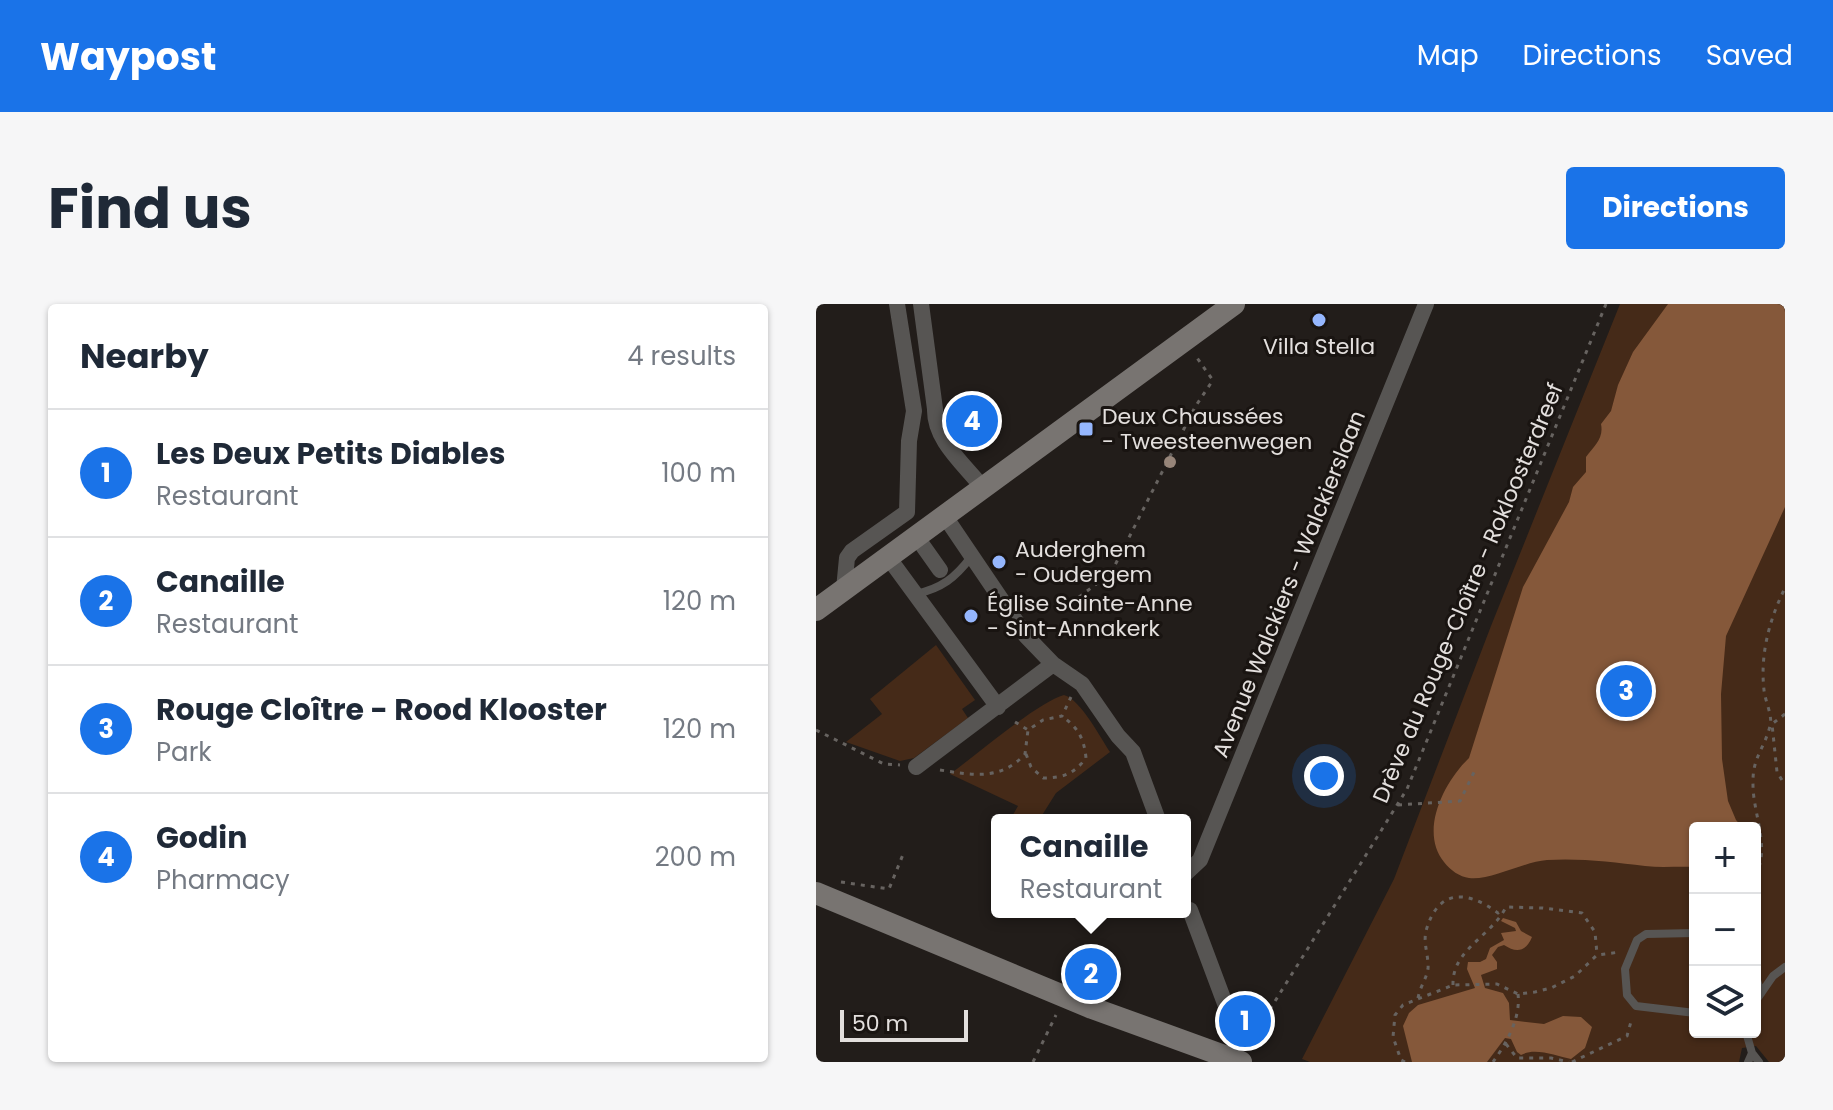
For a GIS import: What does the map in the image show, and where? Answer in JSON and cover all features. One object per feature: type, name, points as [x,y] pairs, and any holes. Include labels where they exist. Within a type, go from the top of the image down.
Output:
[{"type":"main road","points":[[816,610],[888,557],[922,539],[944,515],[1234,304]]},
{"type":"main road","points":[[825,889],[1092,1008],[1237,1055]]},
{"type":"street","points":[[897,304],[914,411],[909,441],[907,512],[940,570]]},
{"type":"street","points":[[921,304],[935,423],[940,435],[982,487]]},
{"type":"street","name":"Avenue Walckiers - Walckierslaan","points":[[1191,868],[1200,860],[1426,304]]},
{"type":"street","points":[[912,425],[935,423]]},
{"type":"street","points":[[844,589],[847,558],[852,551],[907,512]]},
{"type":"street","points":[[944,515],[1026,636],[1053,664],[1082,684],[1133,752],[1156,814]]},
{"type":"street","points":[[888,557],[998,707]]},
{"type":"street","points":[[916,767],[1053,664]]},
{"type":"street","points":[[1191,913],[1237,1055]]},
{"type":"lane","points":[[916,594],[936,590],[949,582],[971,557]]},
{"type":"lane","points":[[1689,933],[1646,934],[1637,940],[1625,969],[1627,995],[1636,1006],[1689,1012]]},
{"type":"lane","points":[[1761,993],[1773,976],[1785,967]]},
{"type":"lane","points":[[1747,1038],[1750,1058],[1759,1062]]},
{"type":"path","name":"Drève du Rouge-Cloître - Rokloosterdreef","points":[[1237,1055],[1258,1031],[1398,805],[1435,723],[1606,304]]},
{"type":"path","points":[[1063,609],[1111,573],[1190,416],[1211,383],[1212,379],[1192,351]]},
{"type":"path","points":[[1785,588],[1773,611],[1764,651],[1764,692],[1772,724],[1777,772],[1785,785]]},
{"type":"path","points":[[1062,716],[1074,695]]},
{"type":"path","points":[[1758,822],[1752,786],[1754,762],[1772,724],[1785,714]]},
{"type":"path","points":[[1062,716],[1076,726],[1084,741],[1086,758],[1076,771],[1062,778],[1043,778],[1031,767],[1025,754],[1028,730],[1043,720],[1062,716]]},
{"type":"path","points":[[1015,722],[1028,730]]},
{"type":"path","points":[[816,730],[884,764],[969,775],[987,775],[1006,770],[1025,754]]},
{"type":"path","points":[[1398,805],[1460,801],[1476,768]]},
{"type":"path","points":[[825,889],[836,881],[889,889],[904,852]]},
{"type":"path","points":[[1418,998],[1420,985],[1428,972],[1425,933],[1437,907],[1451,897],[1467,896],[1485,903],[1498,913],[1506,907],[1582,913],[1595,932],[1597,955]]},
{"type":"path","points":[[1453,985],[1456,962],[1500,919],[1506,907]]},
{"type":"path","points":[[1405,1062],[1401,1060],[1393,1037],[1395,1015],[1403,1005],[1453,985],[1497,984],[1518,994],[1551,988],[1575,976],[1597,955],[1631,951]]},
{"type":"path","points":[[1493,1062],[1507,1042],[1519,1005],[1518,994]]},
{"type":"path","points":[[1033,1062],[1060,1006]]},
{"type":"path","points":[[1507,1042],[1517,1058],[1570,1062],[1627,1036],[1636,1006]]},
{"type":"shaded area","points":[[1620,304],[1785,304],[1785,1062],[1769,1062],[1756,1046],[1742,1048],[1739,1062],[1310,1062],[1302,1059],[1394,879]]},
{"type":"shaded area","points":[[1668,304],[1785,304],[1785,507],[1726,636],[1721,694],[1722,759],[1728,801],[1738,822],[1689,822],[1689,867],[1547,860],[1486,877],[1462,876],[1446,865],[1437,850],[1434,822],[1438,807],[1451,780],[1469,758],[1523,587],[1569,502],[1573,487],[1586,472],[1586,457],[1600,438],[1601,424],[1611,411],[1618,385],[1633,352]]},
{"type":"shaded area","points":[[936,645],[975,700],[962,709],[968,718],[914,758],[900,761],[846,742],[882,714],[870,699]]},
{"type":"shaded area","points":[[1064,695],[1077,704],[1110,752],[1056,793],[1043,814],[1013,814],[1018,806],[950,774],[1023,718]]},
{"type":"shaded area","points":[[1503,918],[1516,922],[1521,931],[1532,937],[1527,946],[1520,950],[1504,945],[1498,947],[1492,955],[1497,969],[1481,975],[1485,988],[1503,993],[1509,1003],[1510,1020],[1544,1024],[1563,1016],[1581,1017],[1592,1027],[1585,1048],[1571,1059],[1539,1052],[1521,1055],[1511,1039],[1505,1038],[1487,1062],[1412,1062],[1403,1026],[1409,1013],[1418,1005],[1475,988],[1467,969],[1468,962],[1486,959],[1490,948],[1504,940],[1501,933],[1516,931],[1501,921]]},
{"type":"place","name":"Villa Stella","points":[[1319,320]]},
{"type":"place","name":"Godin","points":[[972,421]]},
{"type":"place","name":"Deux Chaussées - Tweesteenwegen","points":[[1086,429]]},
{"type":"place","name":"Auderghem - Oudergem","points":[[999,562]]},
{"type":"place","name":"Église Sainte-Anne - Sint-Annakerk","points":[[971,616]]},
{"type":"place","name":"Rouge Cloître - Rood Klooster","points":[[1626,691]]},
{"type":"place","name":"Canaille","points":[[1091,974]]},
{"type":"place","name":"Les Deux Petits Diables","points":[[1245,1021]]}]
